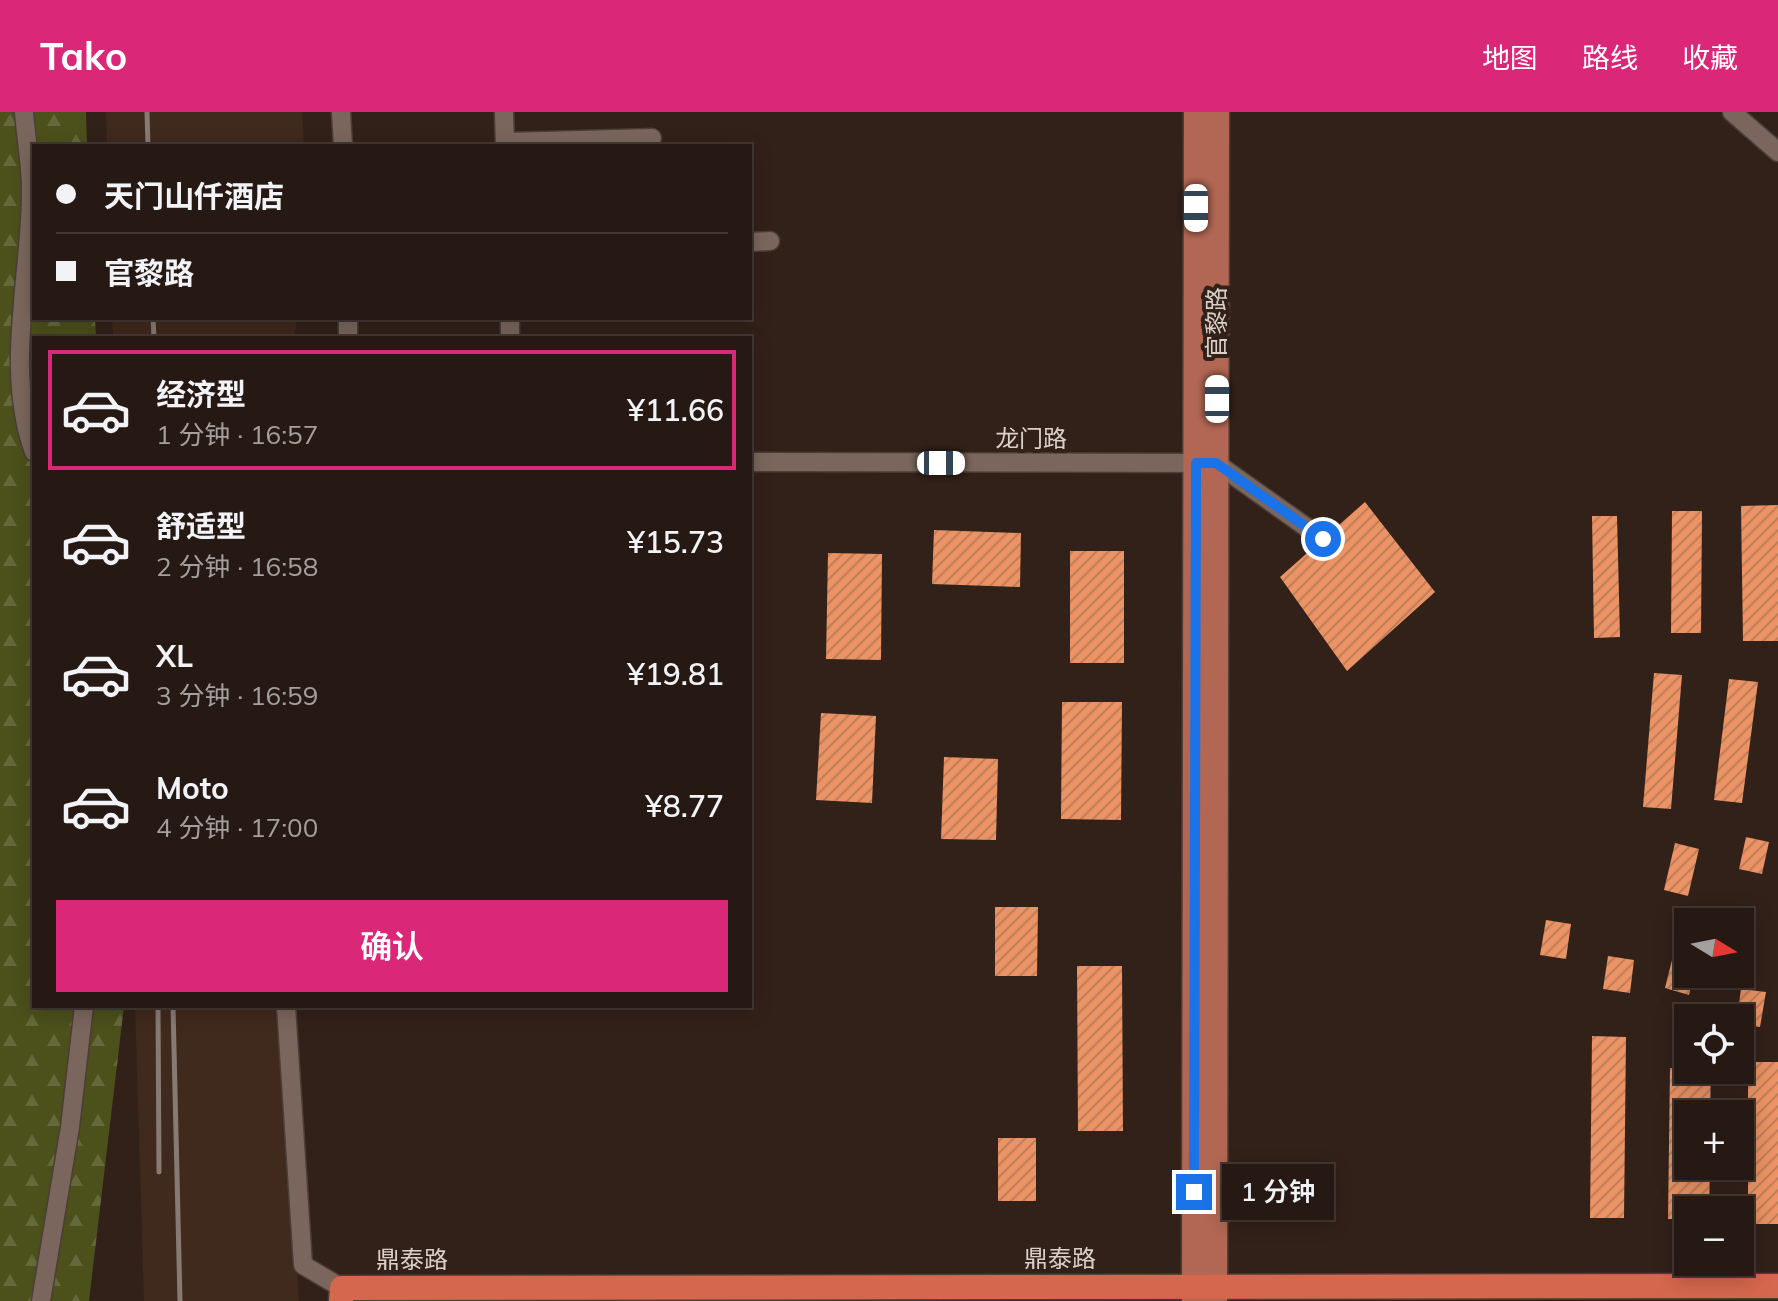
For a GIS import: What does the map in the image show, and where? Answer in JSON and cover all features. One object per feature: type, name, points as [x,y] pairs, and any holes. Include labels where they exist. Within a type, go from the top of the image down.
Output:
[{"type":"highway","name":"鼎泰路","points":[[342,1294],[1204,1294],[1778,1286]]},
{"type":"main road","name":"官黎路","points":[[1196,112],[1206,463]]},
{"type":"main road","name":"官黎路","points":[[1204,1294],[1206,463],[1217,112]]},
{"type":"street","points":[[24,112],[31,192],[20,352],[25,428],[32,447]]},
{"type":"street","points":[[341,112],[343,144]]},
{"type":"street","points":[[504,112],[505,144],[652,138]]},
{"type":"street","points":[[1732,112],[1778,152]]},
{"type":"street","points":[[752,242],[770,241]]},
{"type":"street","name":"龙门路","points":[[752,462],[1206,463]]},
{"type":"street","points":[[1206,463],[1323,539]]},
{"type":"street","points":[[41,1301],[70,1127],[84,1008]]},
{"type":"street","points":[[286,1008],[303,1265],[342,1294]]},
{"type":"shaded area","points":[[106,112],[302,112],[304,144],[107,144]]},
{"type":"shaded area","points":[[112,320],[297,320],[294,336],[113,336]]},
{"type":"shaded area","points":[[135,1008],[282,1008],[299,1301],[144,1301]]},
{"type":"green space","points":[[0,112],[86,112],[87,144],[32,144],[32,320],[95,320],[96,336],[32,336],[32,1008],[124,1008],[89,1301],[0,1301]]},
{"type":"building","points":[[1365,502],[1435,592],[1347,671],[1280,577],[1314,547],[1323,551],[1332,547],[1335,539],[1332,531]]},
{"type":"building","points":[[1778,505],[1778,641],[1743,641],[1741,506]]},
{"type":"building","points":[[1672,511],[1702,511],[1701,633],[1671,633]]},
{"type":"building","points":[[1592,516],[1617,516],[1620,637],[1594,638]]},
{"type":"building","points":[[934,530],[1021,533],[1020,587],[932,584]]},
{"type":"building","points":[[1070,551],[1124,551],[1124,663],[1070,663]]},
{"type":"building","points":[[828,553],[882,554],[881,660],[826,659]]},
{"type":"building","points":[[1654,673],[1682,675],[1671,809],[1643,807]]},
{"type":"building","points":[[1729,679],[1758,682],[1742,803],[1714,800]]},
{"type":"building","points":[[1062,702],[1122,702],[1121,820],[1061,819]]},
{"type":"building","points":[[821,713],[876,716],[872,803],[816,800]]},
{"type":"building","points":[[944,757],[998,759],[996,840],[941,839]]},
{"type":"building","points":[[1746,837],[1769,842],[1762,874],[1739,869]]},
{"type":"building","points":[[1675,843],[1699,849],[1688,896],[1664,890]]},
{"type":"building","points":[[995,907],[1038,907],[1037,976],[995,976]]},
{"type":"building","points":[[1546,920],[1571,924],[1566,959],[1540,955]]},
{"type":"building","points":[[1608,956],[1634,960],[1630,993],[1603,989]]},
{"type":"building","points":[[1674,956],[1674,988],[1691,988],[1689,995],[1665,988]]},
{"type":"building","points":[[1077,966],[1122,966],[1123,1131],[1078,1131]]},
{"type":"building","points":[[1741,989],[1766,992],[1760,1027],[1754,1026],[1754,1004],[1739,1004]]},
{"type":"building","points":[[1592,1036],[1626,1037],[1624,1218],[1590,1218]]},
{"type":"building","points":[[1754,1062],[1778,1062],[1778,1224],[1754,1224],[1754,1196],[1748,1196],[1748,1180],[1754,1180],[1754,1100],[1748,1100],[1748,1084],[1754,1084]]},
{"type":"building","points":[[1670,1068],[1674,1068],[1674,1084],[1711,1084],[1710,1100],[1674,1100],[1674,1180],[1710,1180],[1709,1196],[1674,1196],[1674,1219],[1668,1219]]},
{"type":"building","points":[[998,1138],[1036,1138],[1036,1201],[998,1201]]},
{"type":"railway","points":[[147,112],[148,144]]},
{"type":"railway","points":[[153,320],[154,336]]},
{"type":"railway","points":[[158,1008],[159,1172]]},
{"type":"railway","points":[[173,1008],[180,1301]]},
{"type":"route","points":[[1194,1192],[1196,463],[1216,463],[1323,539]]}]
